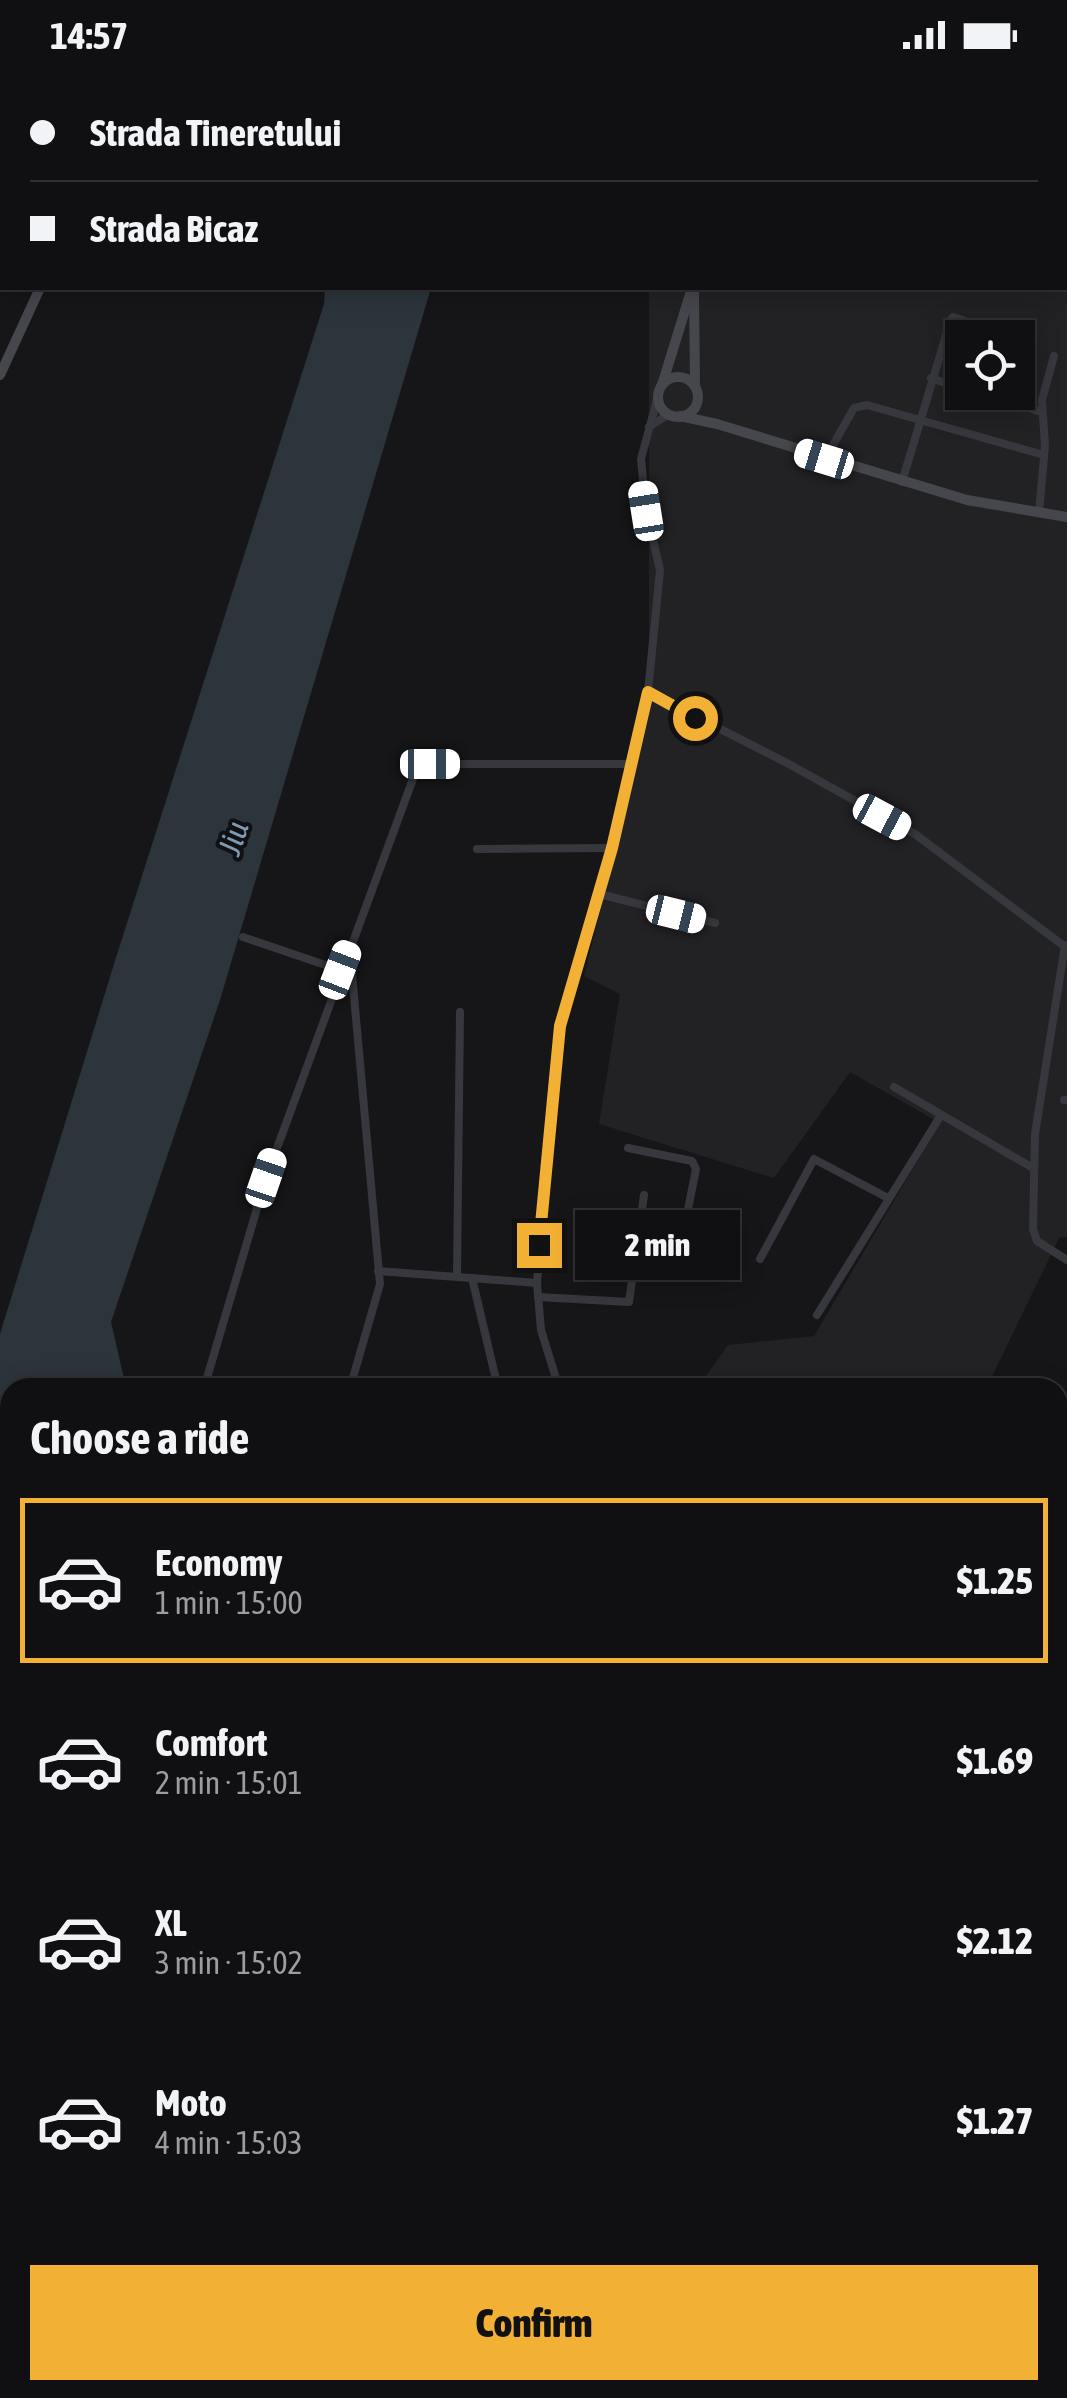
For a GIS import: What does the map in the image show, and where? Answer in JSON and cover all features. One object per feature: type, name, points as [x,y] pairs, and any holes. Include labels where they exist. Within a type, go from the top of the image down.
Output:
[{"type":"street","points":[[0,375],[39,290]]},
{"type":"street","points":[[556,1378],[541,1330],[536,1283],[556,1044],[612,848],[648,692],[660,570],[641,482],[641,458],[692,290]]},
{"type":"street","points":[[649,427],[690,412],[696,392],[693,290]]},
{"type":"street","points":[[902,482],[945,339]]},
{"type":"street","points":[[1039,513],[1044,455],[1041,412],[1054,356]]},
{"type":"street","points":[[660,390],[676,377],[687,379],[718,424]]},
{"type":"street","points":[[931,378],[945,383]]},
{"type":"street","points":[[660,390],[661,406],[674,415],[718,424],[968,500],[1067,517]]},
{"type":"street","points":[[824,459],[859,405],[1044,455]]},
{"type":"street","points":[[1035,410],[1041,412]]},
{"type":"street","points":[[648,692],[915,834],[1065,945],[1033,1168],[1034,1237],[1065,1257]]},
{"type":"street","points":[[207,1378],[249,1230],[413,775],[422,764],[630,764]]},
{"type":"street","points":[[477,850],[612,848]]},
{"type":"street","points":[[599,894],[715,923]]},
{"type":"street","points":[[244,938],[340,970]]},
{"type":"street","points":[[349,948],[379,1291],[353,1378]]},
{"type":"street","points":[[457,1276],[460,1012]]},
{"type":"street","points":[[894,1087],[1033,1168]]},
{"type":"street","points":[[817,1315],[941,1114]]},
{"type":"street","points":[[628,1148],[692,1162],[696,1169],[682,1240],[672,1242],[639,1232]]},
{"type":"street","points":[[760,1259],[814,1159],[888,1198]]},
{"type":"street","points":[[538,1297],[629,1302],[644,1195]]},
{"type":"street","points":[[378,1270],[536,1283]]},
{"type":"street","points":[[472,1278],[496,1378]]},
{"type":"shaded area","points":[[649,290],[1067,290],[1067,1237],[1059,1238],[991,1378],[704,1378],[728,1345],[814,1336],[940,1123],[850,1072],[774,1178],[599,1124],[620,994],[584,976],[649,716]]},
{"type":"water","name":"Jiu","points":[[325,290],[430,290],[220,1000],[111,1322],[124,1378],[0,1378],[0,1334],[324,304]]},
{"type":"route","points":[[539,1245],[556,1044],[612,848],[648,692],[695,718]]}]
